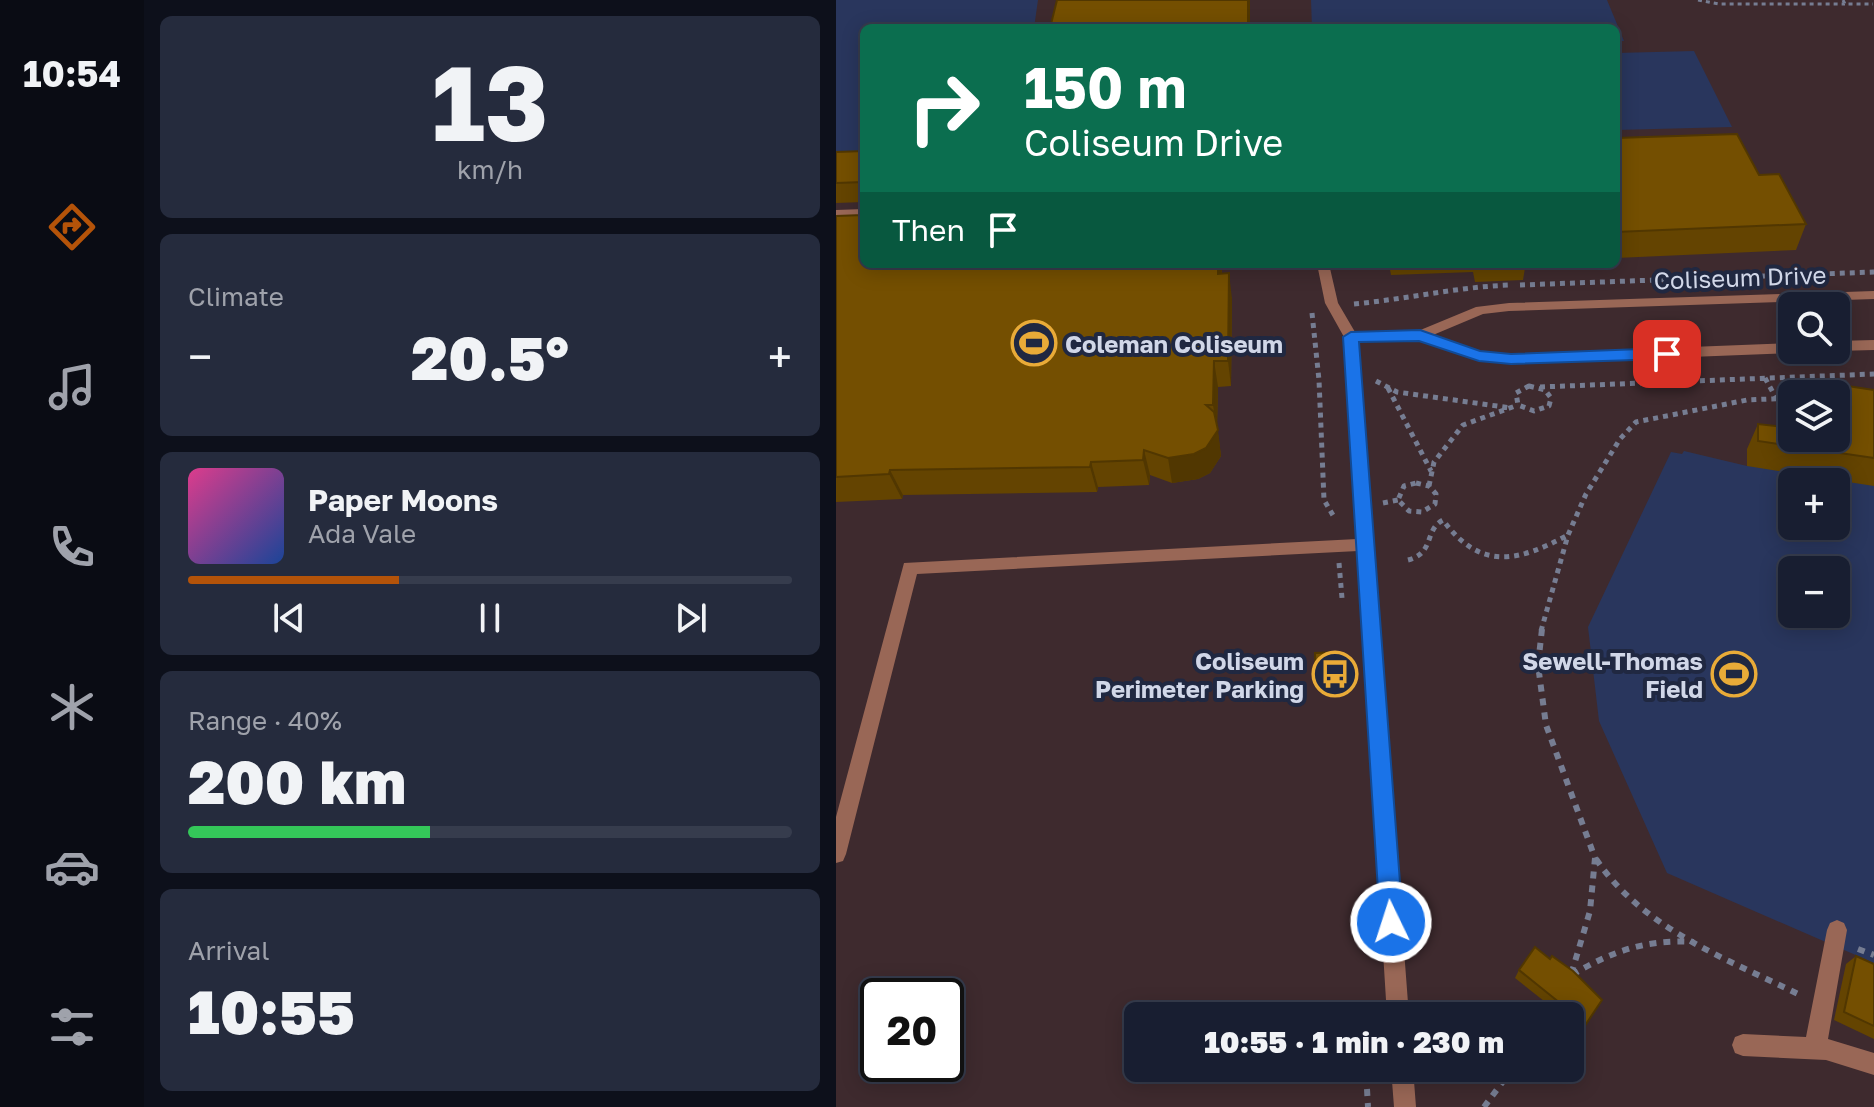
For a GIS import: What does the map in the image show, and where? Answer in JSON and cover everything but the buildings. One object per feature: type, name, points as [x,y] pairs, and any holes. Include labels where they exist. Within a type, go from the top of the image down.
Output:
[{"type":"lane","points":[[836,214],[860,213]]},
{"type":"lane","points":[[1323,268],[1326,291],[1332,307],[1351,337],[1397,1002]]},
{"type":"lane","name":"Coliseum Drive","points":[[1351,337],[1420,335],[1481,310],[1509,307],[1874,295]]},
{"type":"lane","name":"Coliseum Drive","points":[[1420,335],[1479,356],[1511,359],[1778,349]]},
{"type":"lane","points":[[1850,346],[1874,345]]},
{"type":"lane","points":[[836,854],[910,568],[1363,545]]},
{"type":"lane","points":[[1815,1049],[1837,930]]},
{"type":"lane","points":[[1743,1045],[1815,1049],[1874,1064]]},
{"type":"lane","points":[[1403,1082],[1405,1107]]},
{"type":"path","points":[[1698,0],[1719,4],[1873,4]]},
{"type":"path","points":[[1311,309],[1319,380],[1324,500],[1334,517]]},
{"type":"path","points":[[1540,387],[1549,394],[1549,406],[1534,411],[1518,405],[1514,397],[1519,390],[1529,386],[1874,374]]},
{"type":"path","points":[[1765,378],[1776,398],[1700,408],[1636,422],[1620,439],[1586,494],[1568,535],[1540,636],[1540,692],[1546,725],[1579,821],[1604,876],[1621,895],[1651,919],[1823,1006]]},
{"type":"path","points":[[1319,380],[1373,379],[1397,392],[1511,408]]},
{"type":"path","points":[[1387,387],[1432,472]]},
{"type":"path","points":[[1429,486],[1416,483],[1404,486],[1398,495],[1400,504],[1409,511],[1427,511],[1436,499],[1429,486],[1434,462],[1449,440],[1463,425],[1518,405]]},
{"type":"path","points":[[1408,560],[1420,558],[1427,552],[1433,530],[1443,520],[1463,544],[1500,558],[1537,553],[1568,535]]},
{"type":"path","points":[[1595,858],[1590,911],[1570,977],[1631,944],[1663,939],[1698,943]]},
{"type":"path","points":[[1484,1107],[1503,1082]]},
{"type":"path","points":[[1367,1089],[1368,1107]]},
{"type":"shaded area","points":[[836,0],[1874,0],[1874,1107],[836,1107]]},
{"type":"shaded area","points":[[836,0],[1038,0],[1035,24],[860,24],[860,171],[836,172]]},
{"type":"shaded area","points":[[1311,0],[1607,0],[1617,24],[1312,24]]},
{"type":"shaded area","points":[[1694,51],[1732,127],[1620,130],[1620,53]]},
{"type":"shaded area","name":"Sewell-Thomas Field","points":[[1874,417],[1874,963],[1667,873],[1599,721],[1588,627],[1671,452],[1682,454],[1684,451],[1747,466],[1747,449],[1802,456],[1809,452],[1850,452],[1850,430]]},
{"type":"place","name":"Coleman Coliseum","points":[[1034,343]]},
{"type":"place","name":"Coliseum Perimeter Parking","points":[[1335,674]]},
{"type":"place","name":"Sewell-Thomas Field","points":[[1734,674]]},
{"type":"route","points":[[1391,922],[1351,337],[1420,335],[1479,356],[1511,359],[1667,354]]}]
